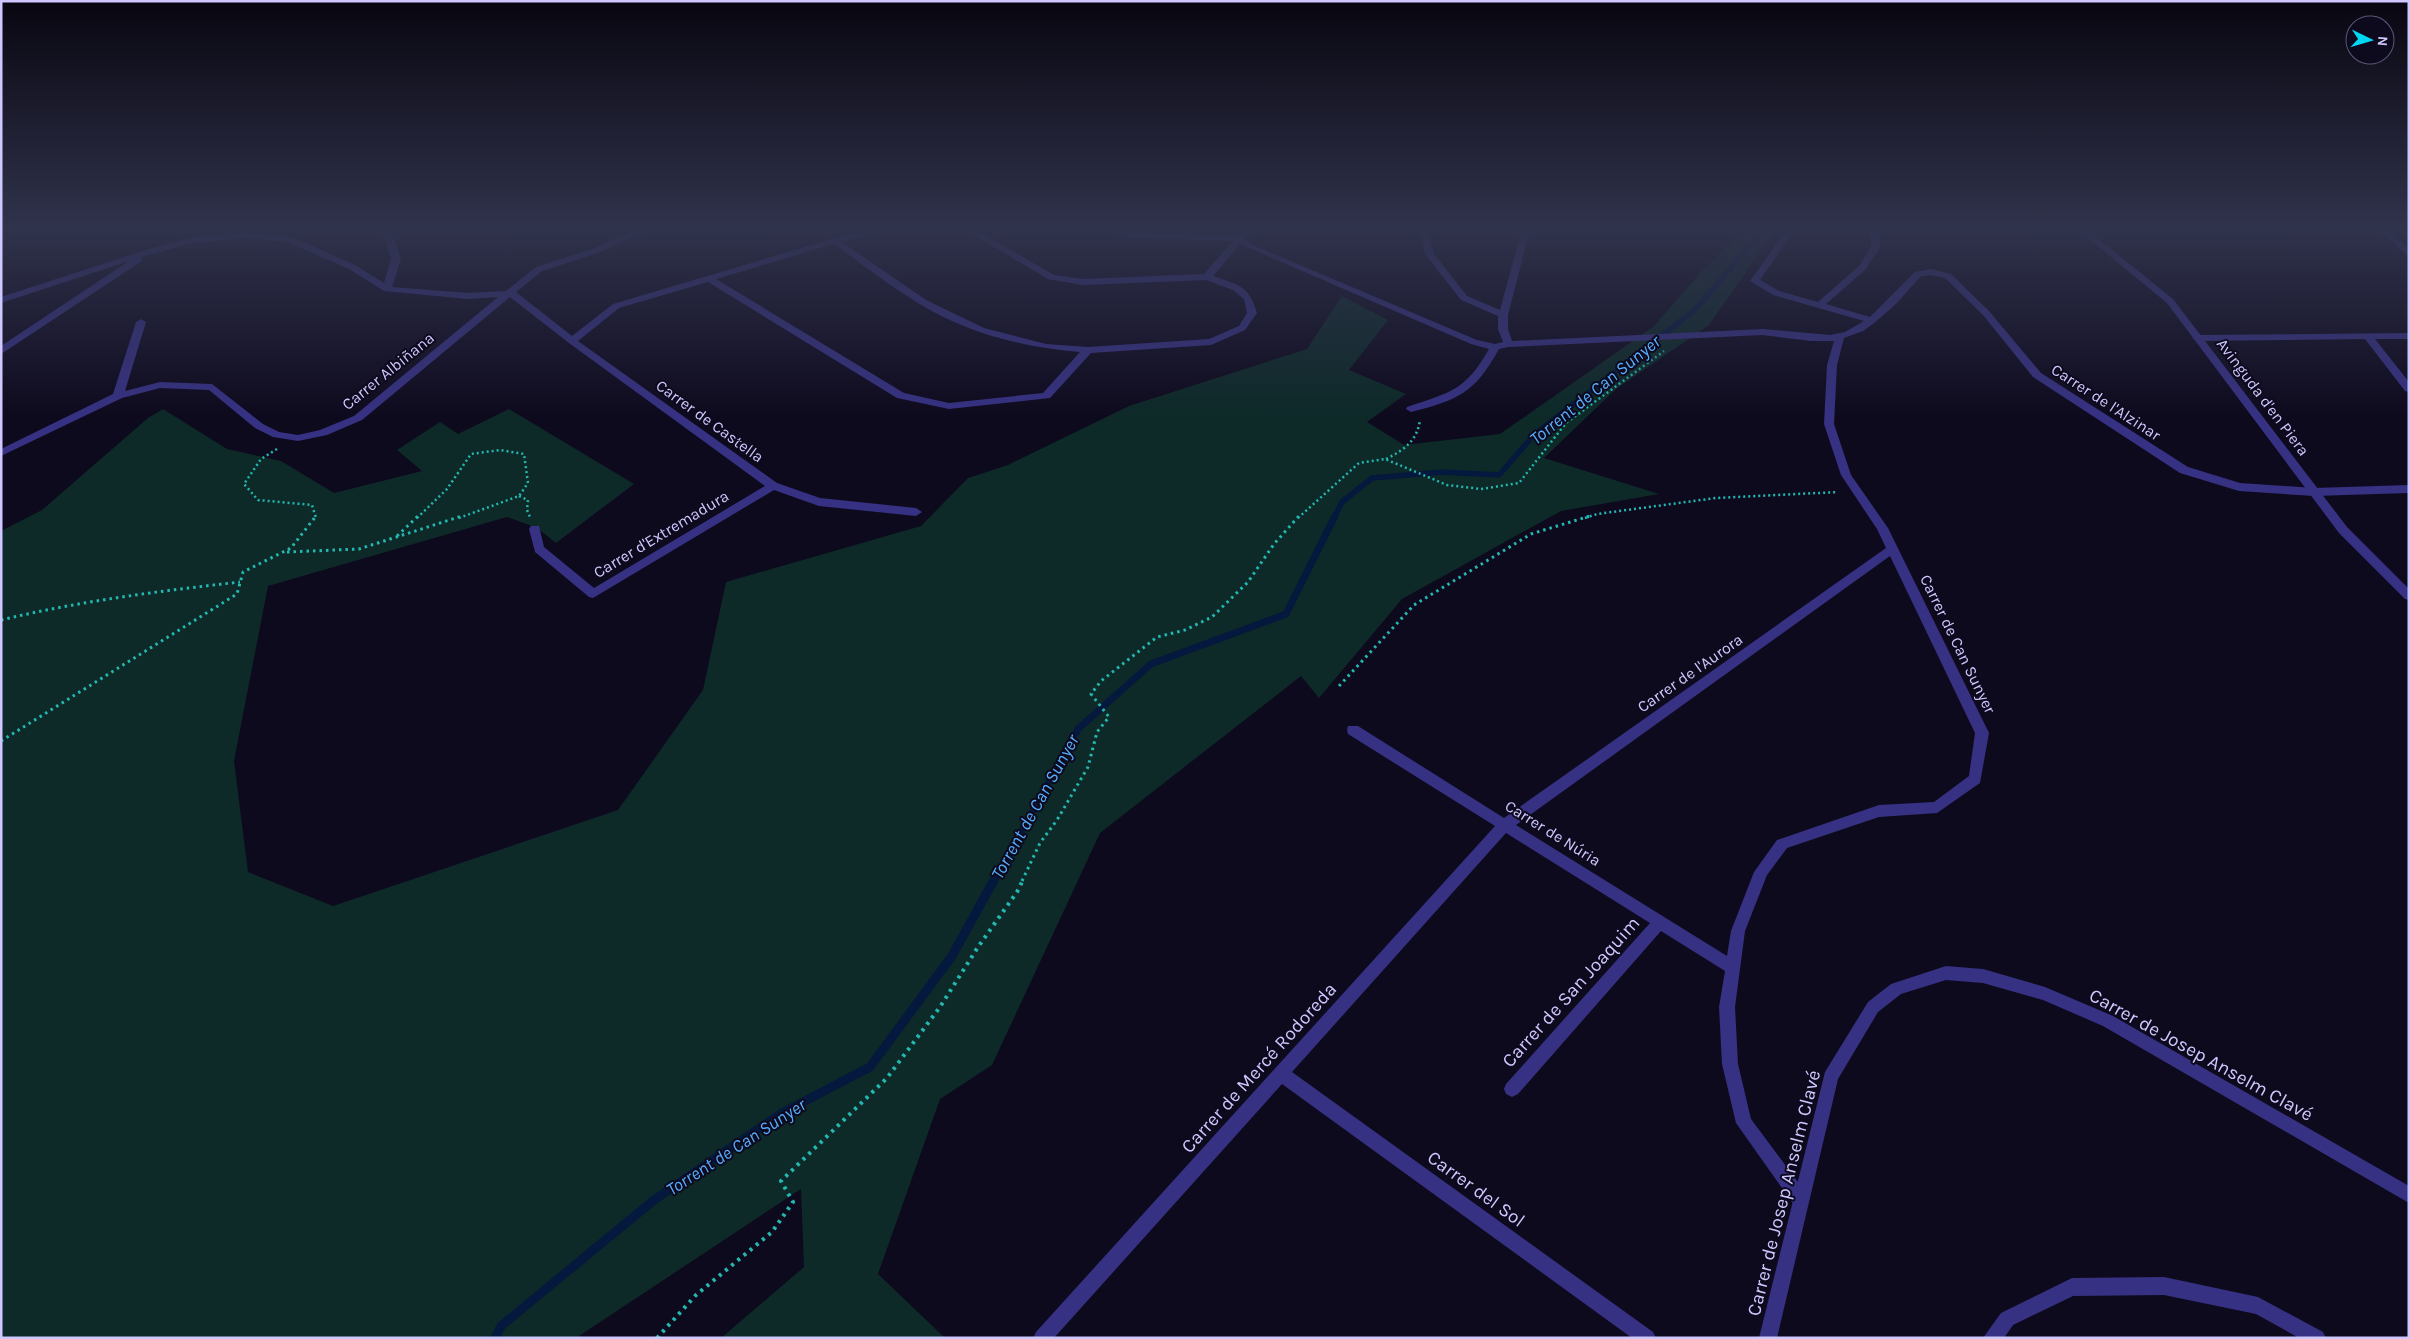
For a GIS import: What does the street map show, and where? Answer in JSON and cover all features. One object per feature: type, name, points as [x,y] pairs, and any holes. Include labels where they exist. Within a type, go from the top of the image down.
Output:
[{"type":"street","points":[[1,300],[27,291]]},
{"type":"street","points":[[1,351],[91,291]]},
{"type":"street","points":[[422,291],[468,296],[511,294]]},
{"type":"street","name":"Carrer Albiñana","points":[[1,453],[118,396],[160,386],[212,388],[259,426],[277,435],[298,438],[323,433],[358,418],[468,325],[514,291]]},
{"type":"street","points":[[572,341],[616,306],[664,291]]},
{"type":"street","points":[[730,291],[901,396],[949,406],[1046,396],[1088,350]]},
{"type":"street","points":[[909,291],[924,302],[981,330],[1046,347],[1088,350],[1211,342],[1242,328],[1252,313],[1248,298],[1240,291]]},
{"type":"street","points":[[1356,291],[1483,345],[1495,347],[1508,344],[1766,332],[1840,338]]},
{"type":"street","points":[[1459,291],[1464,298],[1503,315]]},
{"type":"street","points":[[1508,344],[1503,329],[1503,315],[1509,291]]},
{"type":"street","points":[[1773,291],[1871,320]]},
{"type":"street","points":[[1820,305],[1835,291]]},
{"type":"street","name":"Carrer de l'Alzinar","points":[[1840,338],[1871,320],[1902,291]]},
{"type":"street","name":"Carrer de l'Alzinar","points":[[1964,291],[1986,313],[2037,375],[2184,470],[2239,487],[2314,492],[2409,489]]},
{"type":"street","name":"Avinguda d'en Piera","points":[[2158,291],[2170,301],[2343,530],[2409,596]]},
{"type":"street","name":"Carrer de Castella","points":[[511,294],[572,341],[773,486],[820,502],[916,512]]},
{"type":"street","points":[[118,396],[141,322]]},
{"type":"street","points":[[2367,336],[2409,390]]},
{"type":"street","points":[[2197,338],[2409,336]]},
{"type":"street","name":"Carrer de Can Sunyer","points":[[1800,1199],[1744,1123],[1730,1064],[1727,1007],[1738,931],[1761,872],[1782,844],[1879,811],[1937,807],[1975,779],[1982,732],[1882,528],[1846,475],[1829,424],[1832,365],[1840,338]]},
{"type":"street","points":[[1416,408],[1457,394],[1481,372],[1495,347]]},
{"type":"street","name":"Carrer d'Extremadura","points":[[535,529],[540,549],[593,594],[773,486]]},
{"type":"street","name":"Carrer de l'Aurora","points":[[1506,824],[1892,549]]},
{"type":"street","name":"Carrer de Núria","points":[[1353,730],[1506,824],[1733,968]]},
{"type":"street","name":"Carrer de Mercé Rodoreda","points":[[1042,1338],[1506,824]]},
{"type":"street","name":"Carrer de San Joaquim","points":[[1512,1089],[1660,922]]},
{"type":"street","name":"Carrer de Josep Anselm Clavé","points":[[1768,1338],[1800,1199],[1831,1077],[1873,1007],[1896,989],[1946,973],[1983,976],[2045,994],[2108,1021],[2409,1195]]},
{"type":"street","name":"Carrer del Sol","points":[[1281,1074],[1646,1338]]},
{"type":"street","points":[[1992,1338],[2007,1319],[2072,1287],[2164,1286],[2258,1306],[2317,1338]]},
{"type":"path","points":[[1385,459],[1447,484],[1481,490],[1519,484],[1566,422],[1662,353],[1669,337]]},
{"type":"path","points":[[657,1338],[696,1295],[772,1232],[794,1202],[781,1181],[850,1117],[887,1078],[940,1007],[978,947],[1017,892],[1040,843],[1057,820],[1088,767],[1097,732],[1109,716],[1091,694],[1100,681],[1157,637],[1185,630],[1212,618],[1248,582],[1274,544],[1328,488],[1358,463],[1385,459],[1407,449],[1420,431],[1416,408]]},
{"type":"path","points":[[1,741],[236,594],[243,572],[292,548],[316,517],[312,505],[258,500],[244,484],[261,459],[298,438]]},
{"type":"path","points":[[284,552],[359,549],[446,522],[519,496],[528,483],[527,464],[524,454],[500,450],[472,454],[463,468],[430,506],[409,522],[397,536]]},
{"type":"path","points":[[1339,686],[1414,605],[1531,534],[1597,514],[1716,498],[1856,491]]},
{"type":"path","points":[[519,496],[528,500],[527,510],[535,529]]},
{"type":"path","points":[[1,620],[50,608],[116,597],[240,582]]},
{"type":"green space","points":[[1684,291],[1732,291],[1709,325],[1616,389],[1544,458],[1659,494],[1561,511],[1402,599],[1319,698],[1301,676],[1100,833],[992,1065],[940,1099],[878,1274],[945,1338],[721,1338],[804,1267],[801,1189],[576,1338],[1,1338],[1,531],[42,510],[148,418],[163,409],[227,449],[281,461],[334,493],[422,471],[397,450],[440,422],[458,434],[509,409],[634,484],[556,543],[537,528],[507,517],[268,586],[234,761],[248,872],[333,906],[618,810],[703,690],[726,582],[921,526],[968,478],[1008,465],[1129,406],[1307,349],[1342,296],[1388,320],[1349,370],[1406,394],[1367,422],[1404,445],[1500,434],[1654,326]]},
{"type":"waterway","name":"Torrent de Can Sunyer","points":[[994,881],[1078,729],[1151,664],[1286,614],[1342,502],[1372,478],[1442,472],[1499,475],[1534,435],[1695,310],[1711,291]]},
{"type":"waterway","name":"Torrent de Can Sunyer","points":[[495,1338],[501,1326],[654,1200],[782,1113],[870,1067],[952,956],[994,880]]}]
